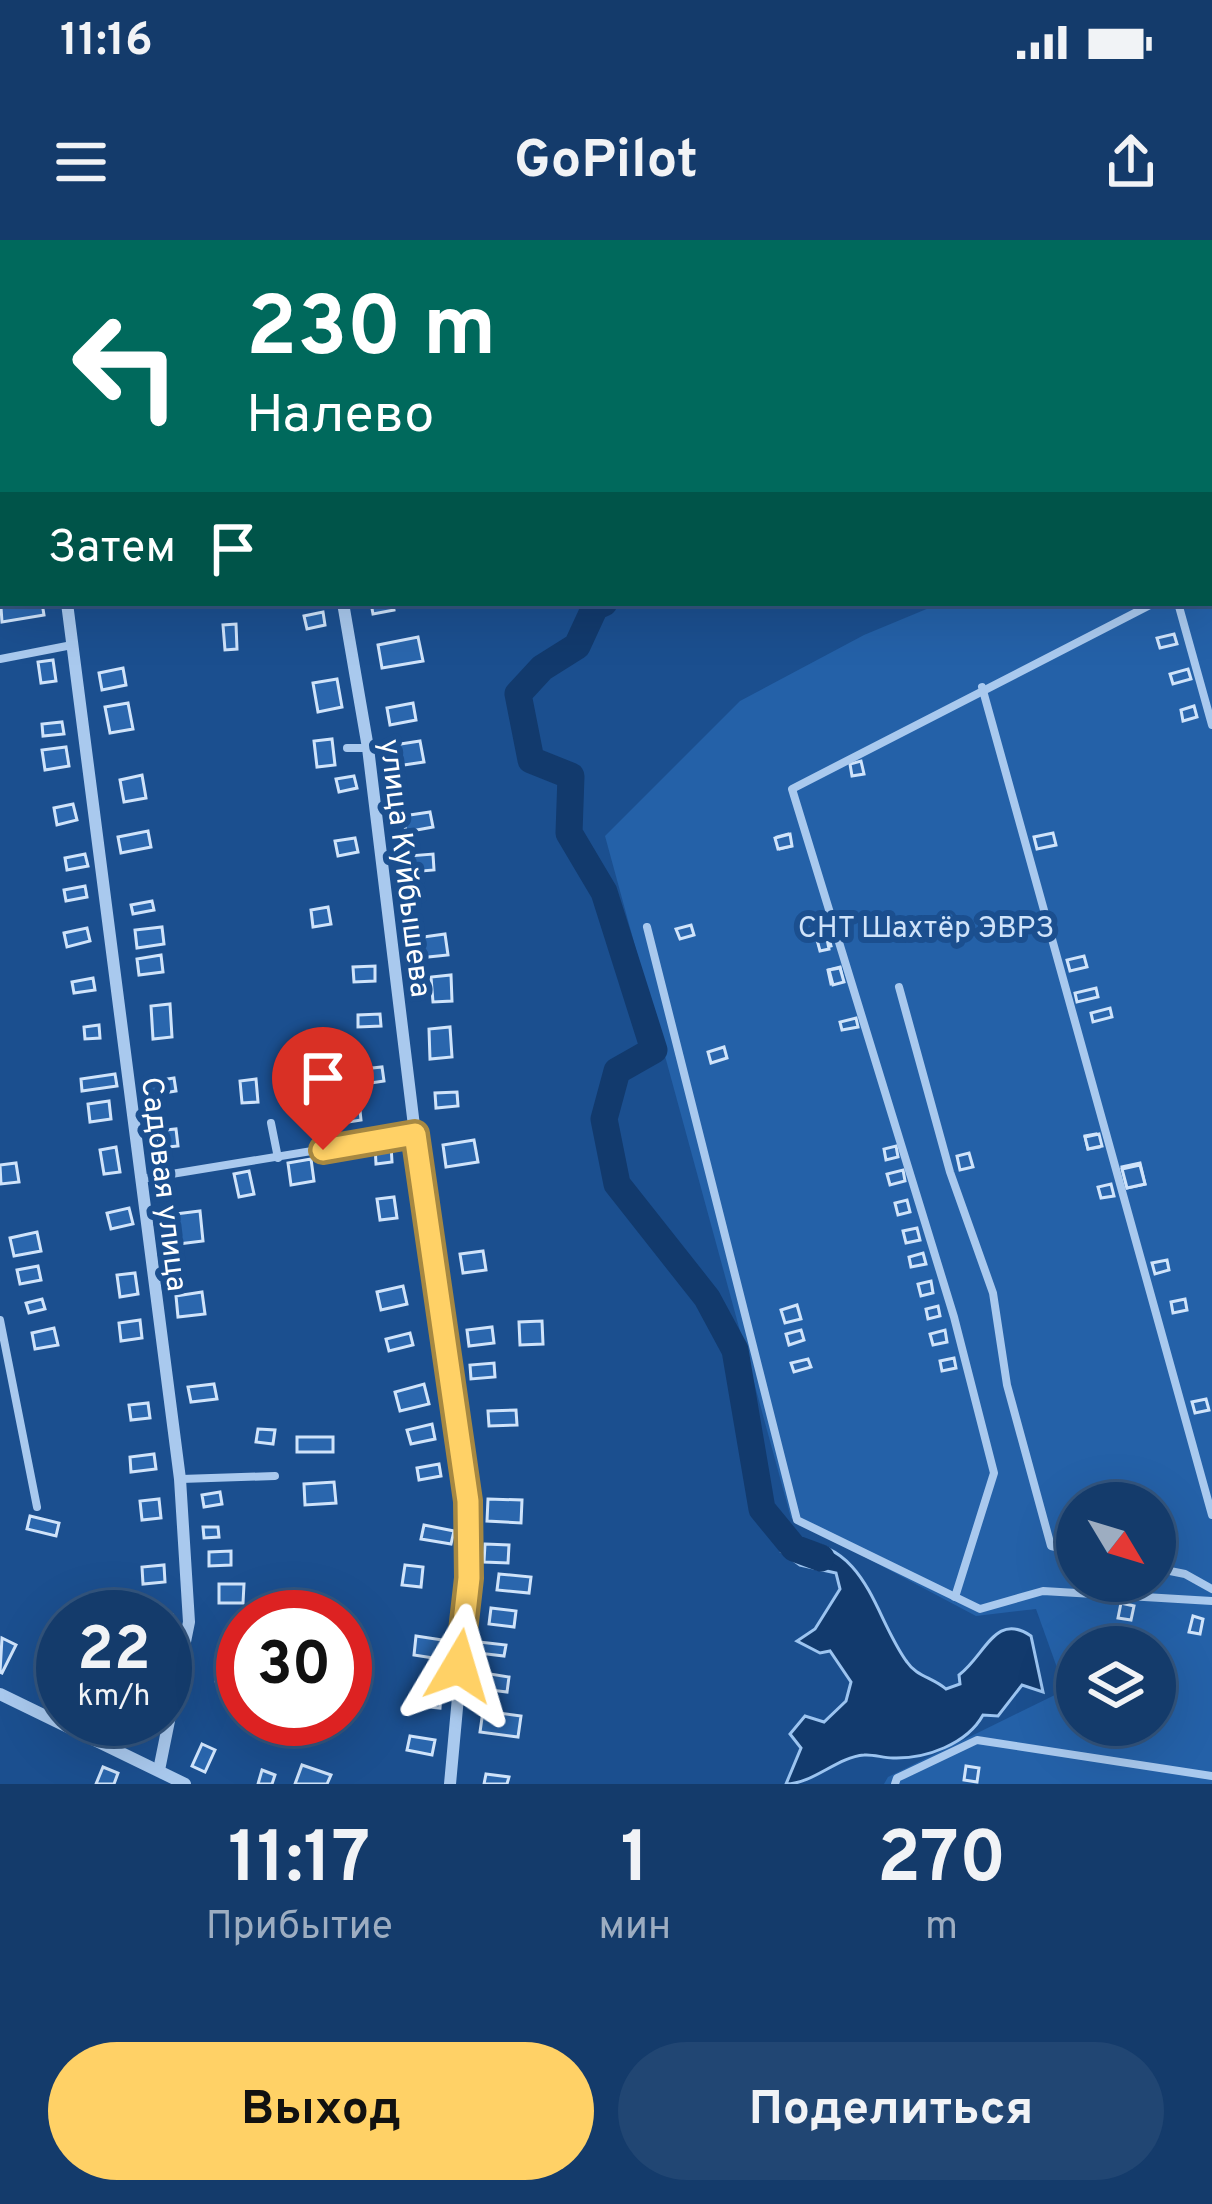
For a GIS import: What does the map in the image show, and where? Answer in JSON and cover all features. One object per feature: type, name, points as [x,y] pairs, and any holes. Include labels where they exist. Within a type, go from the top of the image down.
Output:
[{"type":"street","name":"Садовая улица","points":[[67,606],[180,1479],[189,1622],[159,1769]]},
{"type":"street","name":"улица Куйбышева","points":[[344,606],[368,748],[415,1134],[468,1501],[469,1578],[450,1784]]},
{"type":"street","points":[[0,1694],[185,1784]]},
{"type":"lane","points":[[955,1597],[994,1473],[954,1317],[792,789],[982,687],[1148,606]]},
{"type":"lane","points":[[1179,606],[1212,725]]},
{"type":"lane","points":[[0,658],[73,646]]},
{"type":"lane","points":[[982,687],[1212,1515]]},
{"type":"lane","points":[[347,748],[388,748]]},
{"type":"lane","points":[[647,927],[797,1520],[980,1609],[1043,1592],[1212,1601]]},
{"type":"lane","points":[[899,987],[950,1172],[993,1294],[1007,1385],[1051,1546],[1056,1547]]},
{"type":"lane","points":[[271,1123],[278,1158]]},
{"type":"lane","points":[[140,1179],[415,1134]]},
{"type":"lane","points":[[0,1320],[37,1508]]},
{"type":"lane","points":[[180,1479],[275,1475]]},
{"type":"lane","points":[[1176,1572],[1212,1589]]},
{"type":"lane","points":[[895,1784],[897,1778],[976,1740],[1212,1776]]},
{"type":"green space","name":"СНТ Шахтёр ЭВРЗ","points":[[934,606],[1212,606],[1212,1784],[884,1784],[888,1777],[1056,1694],[1056,1746],[1176,1746],[1176,1626],[1056,1626],[1056,1665],[1036,1609],[976,1616],[791,1518],[605,836],[740,701],[864,635]]},
{"type":"shaded area","points":[[797,1541],[840,1555],[854,1569],[907,1662],[920,1674],[946,1689],[960,1684],[959,1675],[991,1639],[1008,1629],[1019,1630],[1031,1636],[1043,1692],[1022,1685],[998,1716],[983,1715],[956,1742],[932,1752],[906,1758],[854,1757],[806,1780],[786,1784],[801,1748],[790,1734],[805,1716],[824,1722],[846,1701],[851,1682],[830,1651],[820,1653],[797,1641],[815,1629],[840,1589],[836,1573],[800,1565],[782,1552]]},
{"type":"building","points":[[1,606],[42,606],[44,615],[2,622]]},
{"type":"building","points":[[372,606],[393,606],[394,610],[373,614]]},
{"type":"building","points":[[323,612],[325,625],[307,629],[304,616]]},
{"type":"building","points":[[236,624],[237,649],[225,650],[223,625]]},
{"type":"building","points":[[1174,634],[1177,644],[1160,648],[1157,638]]},
{"type":"building","points":[[418,637],[423,661],[382,668],[378,645]]},
{"type":"building","points":[[53,660],[56,681],[41,683],[38,662]]},
{"type":"building","points":[[123,668],[126,685],[102,690],[99,673]]},
{"type":"building","points":[[1188,669],[1191,679],[1173,684],[1170,674]]},
{"type":"building","points":[[337,679],[342,707],[318,712],[313,683]]},
{"type":"building","points":[[128,703],[133,729],[110,733],[105,707]]},
{"type":"building","points":[[413,703],[416,720],[390,725],[387,708]]},
{"type":"building","points":[[1194,706],[1197,717],[1183,721],[1181,710]]},
{"type":"building","points":[[62,722],[64,734],[43,736],[42,724]]},
{"type":"building","points":[[332,739],[335,765],[317,767],[314,741]]},
{"type":"building","points":[[420,741],[424,762],[397,766],[394,745]]},
{"type":"building","points":[[66,747],[69,766],[45,770],[42,750]]},
{"type":"building","points":[[861,761],[864,774],[852,776],[850,764]]},
{"type":"building","points":[[142,775],[146,798],[124,802],[120,780]]},
{"type":"building","points":[[354,776],[357,788],[339,792],[336,779]]},
{"type":"building","points":[[73,804],[77,820],[57,825],[54,808]]},
{"type":"building","points":[[430,812],[433,827],[406,832],[403,816]]},
{"type":"building","points":[[148,831],[151,847],[121,853],[118,837]]},
{"type":"building","points":[[1053,833],[1056,845],[1037,849],[1034,837]]},
{"type":"building","points":[[788,834],[791,846],[780,849],[777,837]]},
{"type":"building","points":[[790,834],[792,846],[778,849],[775,838]]},
{"type":"building","points":[[355,838],[358,852],[338,856],[335,841]]},
{"type":"building","points":[[85,854],[88,866],[67,870],[65,858]]},
{"type":"building","points":[[433,854],[434,870],[410,872],[408,856]]},
{"type":"building","points":[[85,886],[87,897],[66,901],[64,890]]},
{"type":"building","points":[[152,901],[154,910],[133,914],[131,905]]},
{"type":"building","points":[[328,907],[331,924],[313,927],[311,910]]},
{"type":"building","points":[[691,925],[694,935],[680,939],[676,929]]},
{"type":"building","points":[[162,927],[164,944],[137,948],[135,930]]},
{"type":"building","points":[[87,928],[90,941],[67,947],[64,933]]},
{"type":"building","points":[[827,931],[831,946],[820,949],[816,934]]},
{"type":"building","points":[[445,934],[448,955],[418,958],[416,938]]},
{"type":"building","points":[[826,934],[829,949],[820,951],[816,936]]},
{"type":"building","points":[[161,955],[163,972],[139,975],[137,959]]},
{"type":"building","points":[[1084,956],[1087,967],[1070,971],[1067,960]]},
{"type":"building","points":[[375,966],[375,981],[354,982],[353,967]]},
{"type":"building","points":[[840,967],[843,981],[831,984],[828,970]]},
{"type":"building","points":[[840,968],[844,982],[833,985],[829,970]]},
{"type":"building","points":[[451,975],[452,1001],[433,1002],[431,977]]},
{"type":"building","points":[[93,978],[95,990],[74,993],[72,982]]},
{"type":"building","points":[[1096,988],[1098,997],[1077,1002],[1075,993]]},
{"type":"building","points":[[170,1004],[172,1037],[153,1039],[151,1006]]},
{"type":"building","points":[[1110,1008],[1112,1017],[1093,1022],[1091,1013]]},
{"type":"building","points":[[380,1014],[381,1026],[358,1027],[358,1015]]},
{"type":"building","points":[[856,1018],[858,1027],[842,1030],[840,1022]]},
{"type":"building","points":[[99,1025],[100,1038],[85,1039],[84,1027]]},
{"type":"building","points":[[450,1027],[452,1057],[430,1059],[429,1029]]},
{"type":"building","points":[[724,1047],[727,1058],[711,1063],[708,1052]]},
{"type":"building","points":[[382,1067],[384,1081],[364,1084],[362,1069]]},
{"type":"building","points":[[299,1073],[302,1100],[283,1102],[279,1075]]},
{"type":"building","points":[[115,1074],[117,1086],[82,1091],[81,1079]]},
{"type":"building","points":[[174,1078],[176,1091],[151,1095],[149,1082]]},
{"type":"building","points":[[256,1079],[258,1102],[242,1103],[240,1081]]},
{"type":"building","points":[[457,1092],[458,1106],[436,1108],[435,1093]]},
{"type":"building","points":[[109,1101],[111,1119],[90,1122],[88,1104]]},
{"type":"building","points":[[359,1101],[361,1120],[342,1123],[340,1104]]},
{"type":"building","points":[[176,1129],[178,1146],[158,1148],[155,1131]]},
{"type":"building","points":[[1096,1134],[1099,1147],[1088,1149],[1085,1136]]},
{"type":"building","points":[[1099,1134],[1102,1146],[1088,1149],[1085,1137]]},
{"type":"building","points":[[474,1140],[478,1162],[446,1167],[443,1145]]},
{"type":"building","points":[[391,1145],[392,1162],[376,1164],[375,1146]]},
{"type":"building","points":[[896,1146],[898,1157],[886,1160],[884,1149]]},
{"type":"building","points":[[116,1147],[120,1172],[104,1174],[100,1150]]},
{"type":"building","points":[[969,1153],[973,1167],[960,1170],[957,1156]]},
{"type":"building","points":[[311,1159],[314,1181],[291,1185],[288,1163]]},
{"type":"building","points":[[16,1163],[19,1182],[1,1184],[0,1165]]},
{"type":"building","points":[[1140,1163],[1145,1184],[1127,1188],[1122,1167]]},
{"type":"building","points":[[1140,1165],[1145,1184],[1127,1188],[1122,1169]]},
{"type":"building","points":[[903,1170],[905,1181],[890,1185],[887,1174]]},
{"type":"building","points":[[249,1171],[254,1194],[239,1197],[234,1174]]},
{"type":"building","points":[[1111,1184],[1114,1196],[1101,1198],[1098,1187]]},
{"type":"building","points":[[394,1197],[397,1218],[380,1220],[377,1199]]},
{"type":"building","points":[[907,1200],[910,1212],[898,1215],[895,1203]]},
{"type":"building","points":[[129,1208],[133,1224],[111,1229],[107,1213]]},
{"type":"building","points":[[200,1211],[203,1241],[170,1245],[167,1215]]},
{"type":"building","points":[[917,1228],[920,1240],[906,1243],[903,1231]]},
{"type":"building","points":[[37,1232],[41,1251],[14,1256],[10,1238]]},
{"type":"building","points":[[483,1251],[486,1270],[463,1273],[460,1254]]},
{"type":"building","points":[[923,1253],[926,1264],[911,1267],[909,1257]]},
{"type":"building","points":[[1167,1260],[1169,1270],[1155,1274],[1152,1263]]},
{"type":"building","points":[[38,1266],[41,1280],[20,1284],[17,1270]]},
{"type":"building","points":[[135,1273],[138,1294],[120,1297],[117,1275]]},
{"type":"building","points":[[931,1281],[933,1293],[921,1296],[918,1284]]},
{"type":"building","points":[[403,1286],[407,1304],[381,1310],[377,1292]]},
{"type":"building","points":[[202,1292],[205,1314],[178,1317],[176,1296]]},
{"type":"building","points":[[42,1299],[45,1309],[29,1313],[26,1303]]},
{"type":"building","points":[[1185,1299],[1187,1310],[1173,1313],[1171,1302]]},
{"type":"building","points":[[797,1305],[801,1319],[785,1323],[781,1310]]},
{"type":"building","points":[[938,1306],[940,1316],[928,1319],[926,1309]]},
{"type":"building","points":[[140,1320],[142,1338],[121,1341],[119,1323]]},
{"type":"building","points":[[542,1321],[543,1344],[520,1345],[519,1322]]},
{"type":"building","points":[[492,1327],[494,1343],[469,1346],[467,1330]]},
{"type":"building","points":[[54,1328],[58,1345],[35,1349],[32,1333]]},
{"type":"building","points":[[801,1330],[804,1340],[789,1345],[786,1334]]},
{"type":"building","points":[[945,1330],[947,1342],[933,1345],[930,1334]]},
{"type":"building","points":[[410,1333],[413,1345],[389,1351],[386,1339]]},
{"type":"building","points":[[954,1358],[956,1368],[942,1371],[940,1361]]},
{"type":"building","points":[[808,1359],[811,1367],[794,1372],[791,1363]]},
{"type":"building","points":[[494,1363],[495,1377],[471,1379],[470,1365]]},
{"type":"building","points":[[214,1384],[217,1399],[191,1402],[188,1387]]},
{"type":"building","points":[[424,1384],[429,1404],[400,1411],[395,1392]]},
{"type":"building","points":[[1206,1399],[1209,1410],[1195,1413],[1192,1402]]},
{"type":"building","points":[[148,1403],[150,1418],[131,1420],[129,1405]]},
{"type":"building","points":[[516,1410],[517,1425],[489,1426],[488,1411]]},
{"type":"building","points":[[432,1424],[435,1439],[411,1444],[407,1430]]},
{"type":"building","points":[[258,1429],[275,1430],[273,1444],[256,1442]]},
{"type":"building","points":[[297,1437],[333,1437],[333,1452],[297,1452]]},
{"type":"building","points":[[154,1454],[156,1469],[131,1472],[130,1457]]},
{"type":"building","points":[[439,1464],[441,1476],[419,1480],[417,1468]]},
{"type":"building","points":[[334,1482],[336,1503],[305,1505],[304,1484]]},
{"type":"building","points":[[220,1492],[222,1504],[204,1507],[202,1495]]},
{"type":"building","points":[[159,1499],[161,1518],[142,1520],[140,1501]]},
{"type":"building","points":[[488,1499],[522,1500],[521,1523],[487,1521]]},
{"type":"building","points":[[30,1516],[59,1523],[56,1536],[27,1529]]},
{"type":"building","points":[[424,1525],[454,1531],[451,1544],[421,1539]]},
{"type":"building","points":[[203,1527],[218,1527],[219,1537],[204,1538]]},
{"type":"building","points":[[485,1544],[509,1545],[508,1563],[484,1562]]},
{"type":"building","points":[[231,1551],[231,1565],[209,1566],[209,1552]]},
{"type":"building","points":[[164,1565],[165,1582],[143,1584],[142,1567]]},
{"type":"building","points":[[405,1565],[423,1567],[421,1587],[402,1585]]},
{"type":"building","points":[[499,1574],[531,1577],[529,1593],[497,1590]]},
{"type":"building","points":[[219,1584],[244,1584],[244,1590],[219,1590]]},
{"type":"building","points":[[1121,1603],[1134,1606],[1131,1620],[1118,1618]]},
{"type":"building","points":[[491,1608],[516,1611],[514,1627],[489,1624]]},
{"type":"building","points":[[1193,1616],[1203,1619],[1200,1634],[1189,1632]]},
{"type":"building","points":[[416,1636],[449,1641],[446,1660],[414,1655]]},
{"type":"building","points":[[2,1638],[16,1645],[2,1673],[0,1672]]},
{"type":"building","points":[[479,1642],[506,1645],[504,1656],[478,1653]]},
{"type":"building","points":[[484,1673],[509,1677],[507,1692],[482,1689]]},
{"type":"building","points":[[420,1692],[441,1694],[440,1708],[418,1706]]},
{"type":"building","points":[[483,1711],[521,1716],[518,1737],[480,1732]]},
{"type":"building","points":[[410,1736],[435,1740],[432,1755],[407,1750]]},
{"type":"building","points":[[202,1744],[215,1750],[205,1772],[192,1766]]},
{"type":"building","points":[[302,1765],[331,1775],[327,1784],[295,1784]]},
{"type":"building","points":[[966,1766],[979,1768],[977,1782],[964,1780]]},
{"type":"building","points":[[103,1767],[118,1773],[114,1784],[96,1784]]},
{"type":"building","points":[[262,1770],[275,1775],[272,1784],[258,1784]]},
{"type":"building","points":[[486,1774],[509,1777],[507,1784],[484,1784]]},
{"type":"waterway","points":[[597,606],[577,646],[542,668],[518,694],[531,760],[571,776],[569,833],[604,892],[654,1050],[617,1071],[604,1119],[617,1184],[707,1298],[735,1350],[762,1509],[794,1548],[821,1558]]},
{"type":"route","points":[[323,1150],[415,1134],[468,1501],[469,1578],[459,1666]]}]
